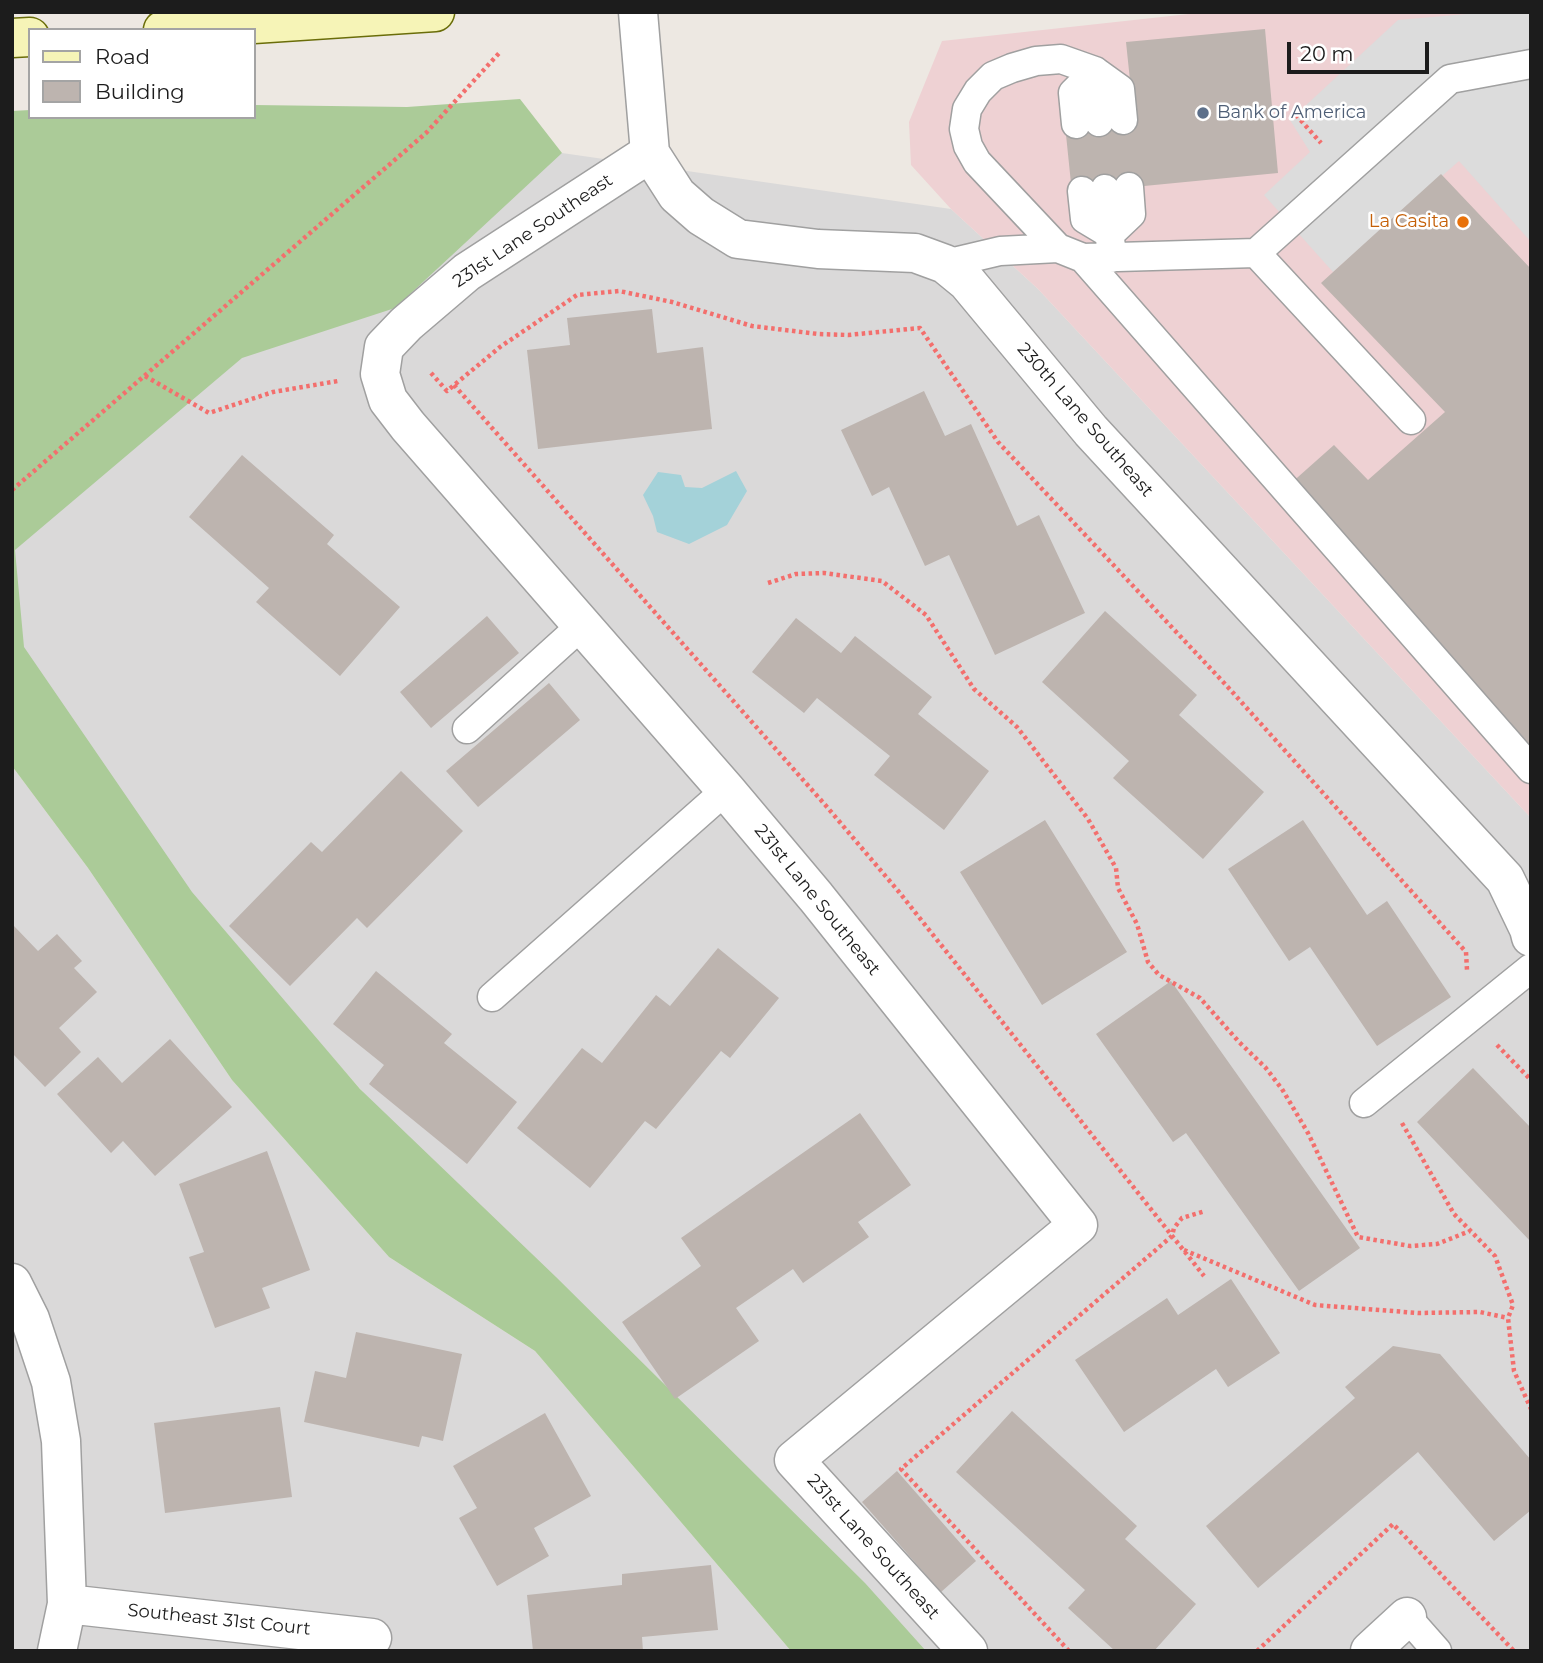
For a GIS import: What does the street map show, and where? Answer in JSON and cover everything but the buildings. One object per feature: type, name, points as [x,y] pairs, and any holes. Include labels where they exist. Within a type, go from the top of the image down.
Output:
[{"type":"main road","points":[[193,28],[435,12]]},
{"type":"street","name":"230th Lane Southeast","points":[[638,12],[650,153],[677,195],[701,216],[738,239],[818,248],[915,253],[945,264],[967,282],[1091,431],[1505,879],[1530,929],[1531,937]]},
{"type":"street","name":"231st Lane Southeast","points":[[650,153],[467,272],[406,324],[384,347],[380,373],[388,400],[408,426],[816,897],[1078,1225],[794,1460],[968,1651]]},
{"type":"street","points":[[12,1283],[30,1319],[51,1382],[61,1441],[67,1604],[57,1651]]},
{"type":"street","name":"Southeast 31st Court","points":[[67,1604],[372,1638]]},
{"type":"street","points":[[1370,1651],[1407,1617]]},
{"type":"lane","points":[[1095,71],[1073,93],[1099,122],[1119,89],[1095,71],[1061,59],[1036,61],[993,76],[978,91],[967,109],[964,128],[968,146],[977,162],[1070,253],[1531,769]]},
{"type":"lane","points":[[1256,253],[1450,79],[1531,64]]},
{"type":"lane","points":[[1106,189],[1131,214],[1111,246],[1086,219],[1106,189]]},
{"type":"lane","points":[[945,264],[1000,251],[1070,253],[1111,246],[1256,253],[1411,420]]},
{"type":"lane","points":[[467,729],[582,625]]},
{"type":"lane","points":[[492,997],[726,790]]},
{"type":"lane","points":[[1373,1096],[1531,968]]},
{"type":"lane","points":[[1407,1617],[1437,1651]]},
{"type":"path","points":[[12,490],[426,133],[501,51]]},
{"type":"path","points":[[1296,115],[1324,145]]},
{"type":"path","points":[[431,373],[447,391],[500,347],[577,295],[619,291],[672,302],[752,326],[848,335],[919,328],[998,442],[1226,685],[1466,952],[1470,1017],[1531,1080]]},
{"type":"path","points":[[145,376],[209,413],[273,391],[380,373]]},
{"type":"path","points":[[454,386],[890,881],[1204,1276]]},
{"type":"path","points":[[768,583],[796,574],[824,573],[881,581],[926,615],[974,688],[1017,727],[1088,819],[1116,868],[1118,888],[1137,924],[1148,962],[1159,975],[1200,998],[1265,1067],[1282,1090],[1308,1133],[1358,1237],[1410,1246],[1437,1244],[1470,1231]]},
{"type":"path","points":[[1373,1096],[1454,1214],[1495,1256],[1513,1306],[1508,1318],[1514,1371],[1531,1409]]},
{"type":"path","points":[[1069,1651],[901,1469],[1172,1236],[1174,1228],[1182,1218],[1205,1211]]},
{"type":"path","points":[[1183,1250],[1315,1305],[1418,1312],[1480,1312],[1508,1318]]},
{"type":"shaded area","points":[[1207,12],[1531,12],[1531,818],[1038,289],[951,209],[911,165],[909,122],[942,41]]},
{"type":"shaded area","points":[[1490,12],[1531,12],[1531,242],[1459,161],[1333,272],[1264,195],[1310,152],[1290,120],[1398,20]]},
{"type":"shaded area","points":[[562,153],[951,209],[1038,289],[1531,818],[1531,1651],[878,1651],[616,1379],[12,694],[12,522],[343,253]]},
{"type":"shaded area","points":[[12,766],[88,868],[232,1080],[389,1257],[535,1351],[791,1651],[12,1651]]},
{"type":"green space","points":[[520,99],[562,153],[395,308],[242,358],[15,550],[24,647],[192,892],[360,1089],[556,1277],[865,1583],[926,1651],[791,1651],[535,1351],[389,1257],[232,1080],[88,868],[12,766],[12,111],[28,110],[28,119],[256,119],[256,105],[407,107]]},
{"type":"water","points":[[736,471],[747,491],[727,525],[689,544],[657,532],[643,495],[658,472],[681,475],[685,487],[702,488]]},
{"type":"place","name":"Bank of America","points":[[1203,113]]},
{"type":"place","name":"La Casita","points":[[1463,222]]}]
